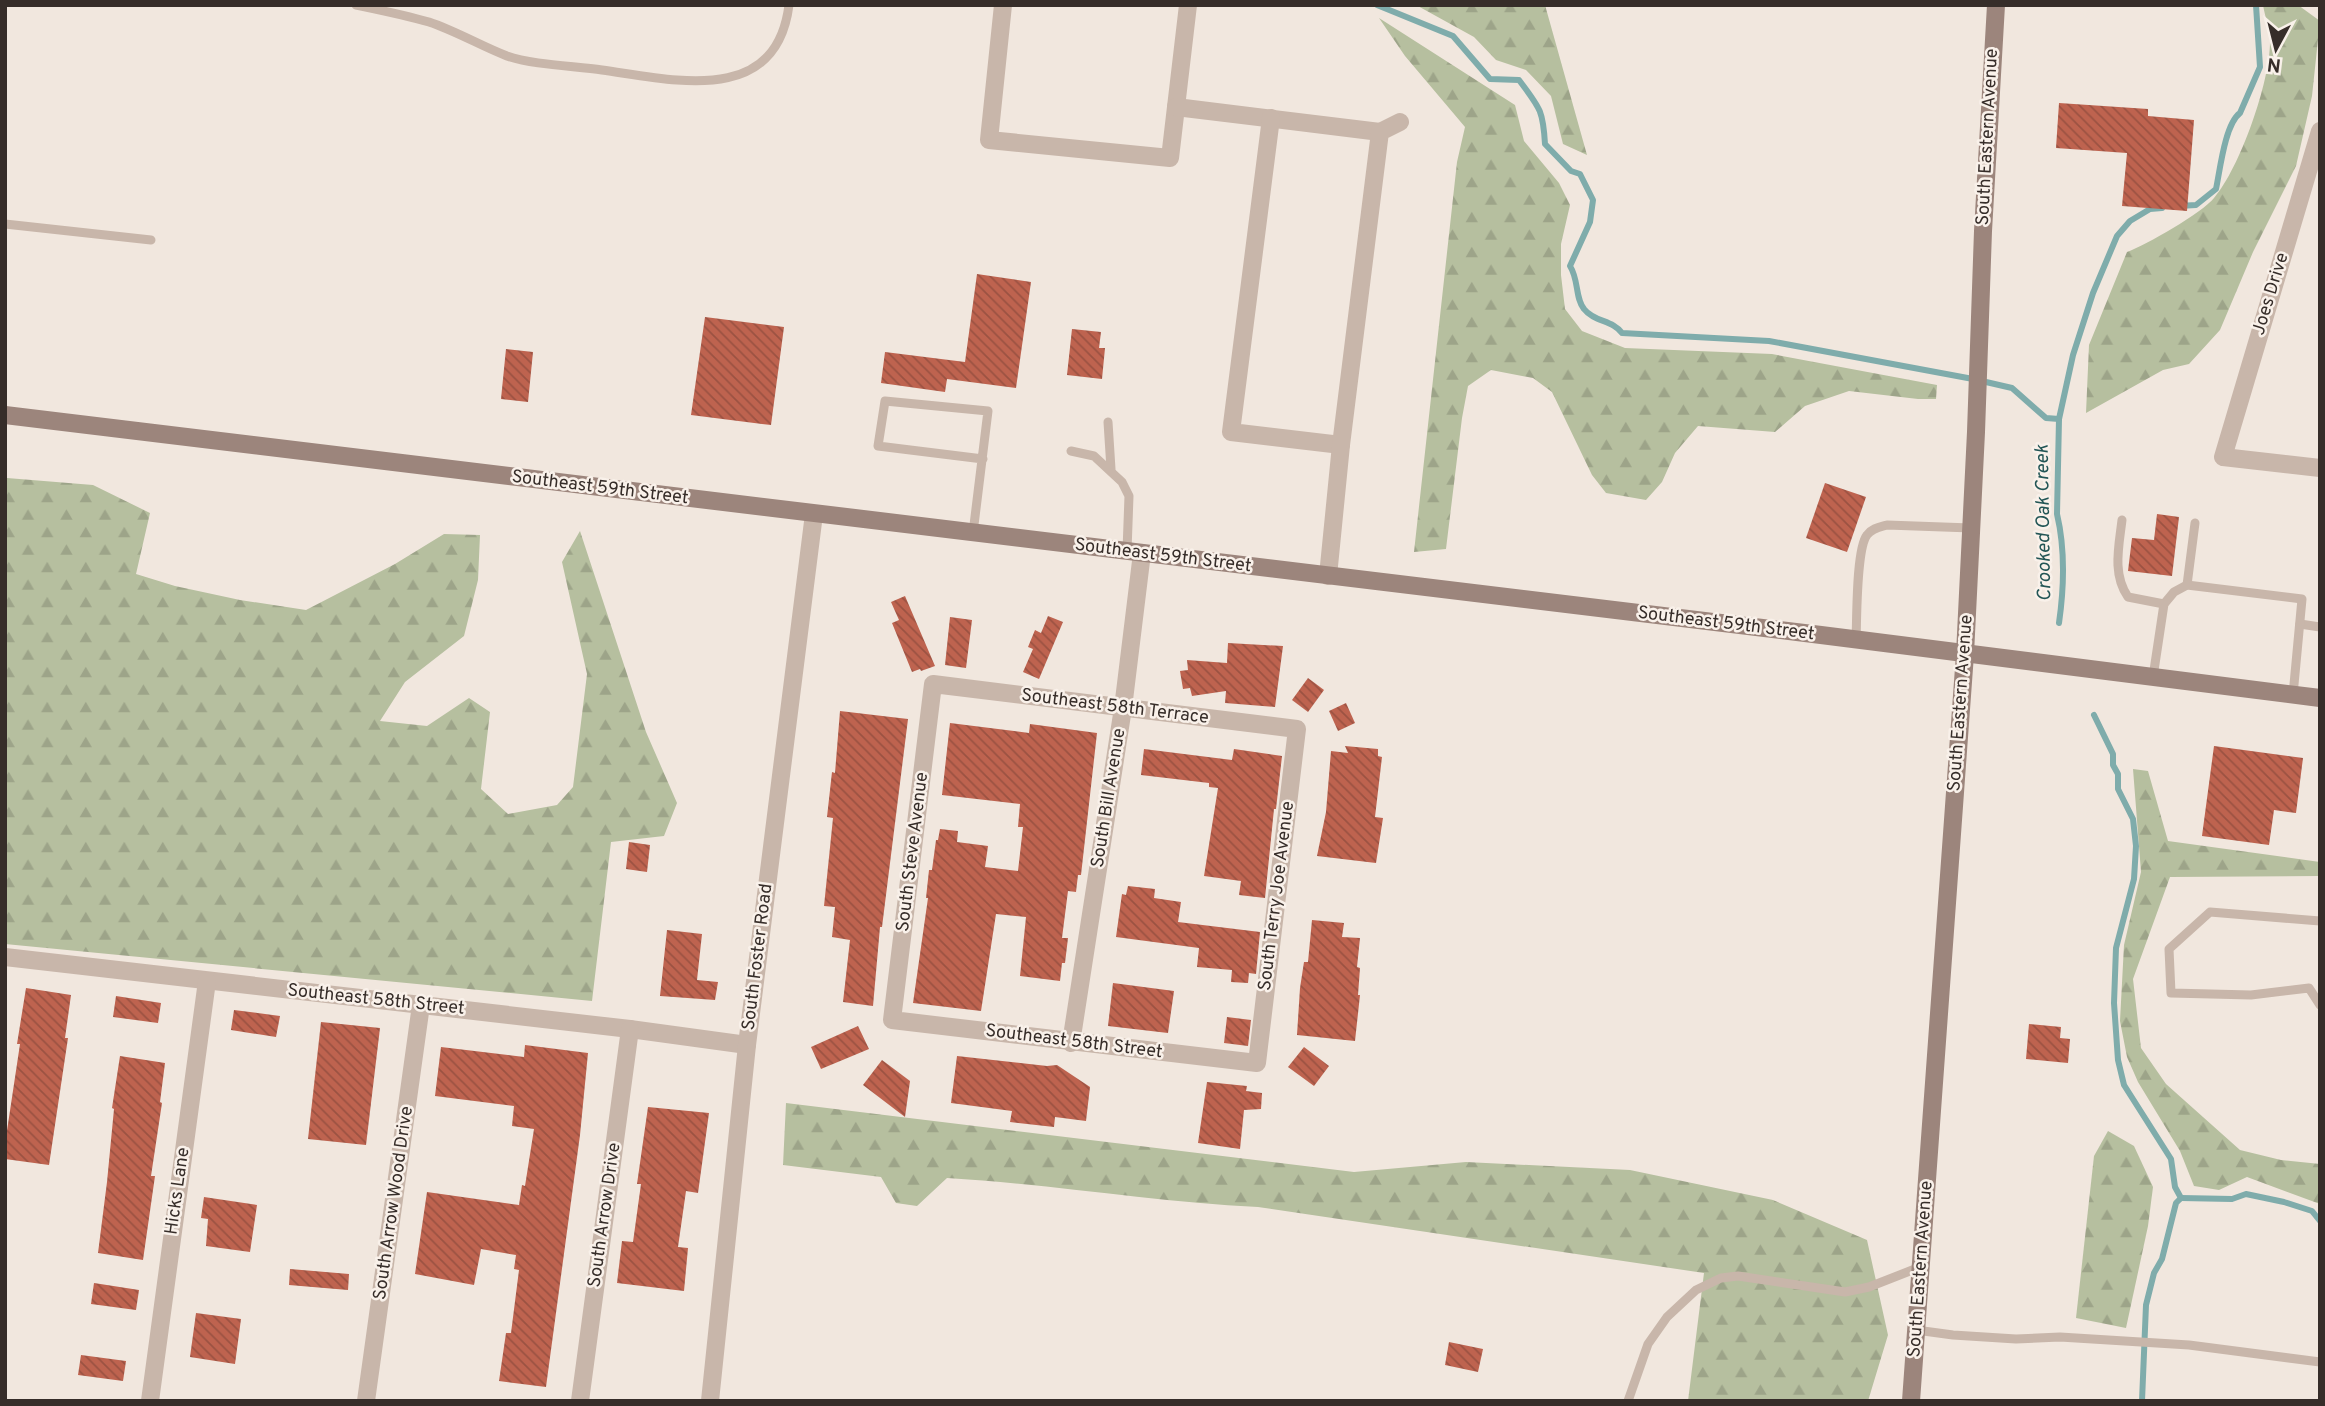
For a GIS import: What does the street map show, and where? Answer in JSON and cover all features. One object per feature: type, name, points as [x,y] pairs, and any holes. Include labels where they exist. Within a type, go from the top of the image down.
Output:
[{"type":"main road","name":"South Eastern Avenue","points":[[1911,1401],[1965,654],[1983,231],[1996,5]]},
{"type":"main road","name":"Southeast 59th Street","points":[[5,415],[2320,698]]},
{"type":"street","points":[[1003,5],[989,140],[1170,158],[1188,5]]},
{"type":"street","points":[[1177,107],[1380,132],[1400,122]]},
{"type":"street","points":[[1271,118],[1231,432],[1341,446]]},
{"type":"street","name":"Joes Drive","points":[[2320,131],[2223,457],[2320,468]]},
{"type":"street","points":[[1328,576],[1341,446],[1380,132]]},
{"type":"street","name":"South Foster Road","points":[[710,1401],[747,1045],[814,514]]},
{"type":"street","name":"South Bill Avenue","points":[[1071,1043],[1123,708],[1134,552]]},
{"type":"street","name":"Southeast 58th Terrace","points":[[933,684],[1297,729]]},
{"type":"street","name":"South Steve Avenue","points":[[892,1020],[933,684]]},
{"type":"street","name":"South Terry Joe Avenue","points":[[1256,1063],[1297,729]]},
{"type":"street","name":"Southeast 58th Street","points":[[5,957],[630,1029],[747,1045]]},
{"type":"street","name":"Hicks Lane","points":[[149,1401],[206,981]]},
{"type":"street","name":"South Arrow Wood Drive","points":[[366,1401],[421,1005]]},
{"type":"street","name":"Southeast 58th Street","points":[[892,1020],[1256,1063]]},
{"type":"street","name":"South Arrow Drive","points":[[580,1401],[630,1029]]},
{"type":"lane","points":[[356,5],[430,23],[510,57],[658,78],[710,82],[734,78],[757,66],[786,29],[789,5]]},
{"type":"lane","points":[[5,224],[151,240]]},
{"type":"lane","points":[[973,533],[983,459],[988,411],[885,401],[878,446],[983,459]]},
{"type":"lane","points":[[1108,422],[1111,469]]},
{"type":"lane","points":[[1071,450],[1094,456],[1122,482],[1129,496],[1134,552]]},
{"type":"lane","points":[[2122,520],[2117,565],[2120,586],[2128,597],[2164,604]]},
{"type":"lane","points":[[2187,585],[2195,523]]},
{"type":"lane","points":[[1856,640],[1860,566],[1866,536],[1875,528],[1887,525],[1972,528]]},
{"type":"lane","points":[[2153,677],[2164,604],[2174,592],[2187,585],[2302,599],[2293,695]]},
{"type":"lane","points":[[2300,624],[2320,627]]},
{"type":"lane","points":[[2320,921],[2210,912],[2169,949],[2171,993],[2251,995],[2309,988],[2320,1005]]},
{"type":"lane","points":[[1628,1401],[1648,1344],[1667,1317],[1696,1290],[1721,1278],[1738,1276],[1844,1292],[1869,1287],[1920,1267]]},
{"type":"lane","points":[[1916,1330],[2016,1339],[2060,1337],[2189,1345],[2320,1362]]},
{"type":"green space","points":[[1416,5],[1545,5],[1587,155],[1563,144],[1551,96],[1526,70],[1496,60],[1474,37]]},
{"type":"green space","points":[[2263,5],[2298,5],[2320,21],[2312,96],[2296,166],[2253,252],[2220,330],[2189,364],[2163,370],[2086,413],[2089,345],[2127,252],[2198,212],[2214,198],[2234,167],[2252,124],[2269,59],[2270,37]]},
{"type":"green space","points":[[1379,18],[1515,105],[1524,141],[1559,183],[1570,205],[1561,244],[1561,275],[1565,309],[1582,331],[1625,348],[1772,354],[1937,385],[1936,399],[1849,391],[1805,406],[1775,432],[1698,426],[1675,453],[1662,482],[1646,500],[1606,493],[1592,475],[1552,392],[1533,378],[1491,370],[1468,386],[1446,549],[1414,552],[1457,162],[1465,127],[1405,56]]},
{"type":"green space","points":[[7,478],[93,485],[150,513],[136,574],[175,586],[240,600],[306,610],[395,564],[444,534],[480,535],[478,580],[464,636],[405,682],[380,721],[427,726],[469,698],[490,712],[481,789],[508,814],[557,805],[573,787],[587,674],[562,562],[580,531],[646,732],[677,803],[664,836],[611,842],[592,1001],[5,944]]},
{"type":"green space","points":[[2133,769],[2148,771],[2168,841],[2320,862],[2319,876],[2170,877],[2133,979],[2141,1048],[2166,1084],[2240,1150],[2281,1160],[2320,1164],[2320,1204],[2247,1177],[2219,1190],[2194,1186],[2180,1151],[2138,1082],[2127,1057],[2120,1021],[2124,945],[2141,872]]},
{"type":"green space","points":[[786,1103],[1354,1172],[1466,1162],[1630,1170],[1773,1200],[1867,1240],[1888,1335],[1868,1401],[1688,1401],[1704,1273],[1258,1207],[986,1181],[947,1178],[917,1206],[896,1203],[881,1177],[783,1165]]},
{"type":"green space","points":[[2108,1131],[2134,1146],[2153,1187],[2148,1226],[2126,1328],[2076,1318],[2094,1156]]},
{"type":"building","points":[[2059,103],[2148,109],[2148,116],[2194,120],[2187,211],[2122,206],[2127,153],[2056,148]]},
{"type":"building","points":[[977,274],[1031,282],[1016,388],[947,379],[945,392],[881,383],[885,352],[965,362]]},
{"type":"building","points":[[705,317],[784,327],[771,425],[691,415]]},
{"type":"building","points":[[1072,329],[1101,332],[1099,348],[1105,348],[1102,379],[1067,375]]},
{"type":"building","points":[[506,349],[533,352],[528,402],[501,399]]},
{"type":"building","points":[[1825,483],[1866,497],[1847,552],[1806,538]]},
{"type":"building","points":[[2157,514],[2179,517],[2172,576],[2128,571],[2132,538],[2154,540]]},
{"type":"building","points":[[905,596],[935,666],[921,671],[912,672],[892,623],[899,620],[891,602]]},
{"type":"building","points":[[1048,616],[1063,622],[1039,679],[1023,672],[1033,649],[1028,647],[1035,630],[1041,633]]},
{"type":"building","points":[[950,617],[972,620],[966,668],[945,665]]},
{"type":"building","points":[[1228,643],[1283,646],[1275,707],[1225,703],[1226,691],[1192,696],[1190,688],[1183,689],[1180,671],[1188,670],[1187,660],[1227,663]]},
{"type":"building","points":[[1308,678],[1324,690],[1308,712],[1292,700]]},
{"type":"building","points":[[1346,703],[1355,723],[1338,731],[1329,711]]},
{"type":"building","points":[[840,711],[908,719],[880,927],[873,1006],[843,1002],[850,940],[832,937],[835,907],[824,906],[833,818],[827,817],[832,772],[835,773]]},
{"type":"building","points":[[950,723],[1029,733],[1030,724],[1097,733],[1081,875],[1078,875],[1076,892],[1068,891],[1062,938],[1068,938],[1060,981],[1020,976],[1026,917],[996,914],[981,1011],[913,1003],[928,898],[929,870],[932,870],[940,829],[958,831],[957,842],[988,846],[985,867],[1018,871],[1023,827],[1018,827],[1020,804],[942,795]]},
{"type":"building","points":[[1345,746],[1378,749],[1378,756],[1382,757],[1375,817],[1383,818],[1376,863],[1317,856],[1326,812],[1331,751],[1348,753]]},
{"type":"building","points":[[2214,746],[2303,758],[2296,813],[2274,810],[2269,845],[2202,836]]},
{"type":"building","points":[[1144,749],[1232,760],[1234,749],[1282,756],[1265,898],[1239,895],[1241,881],[1204,876],[1218,788],[1209,787],[1209,783],[1141,775]]},
{"type":"building","points":[[629,842],[650,845],[647,872],[626,869]]},
{"type":"building","points":[[1128,886],[1155,889],[1154,898],[1181,902],[1178,922],[1260,932],[1256,974],[1249,973],[1248,983],[1231,982],[1232,970],[1197,967],[1199,948],[1116,937],[1122,894],[1126,895]]},
{"type":"building","points":[[1312,920],[1344,923],[1342,937],[1360,938],[1357,967],[1360,968],[1360,995],[1355,1041],[1297,1035],[1300,988],[1304,962],[1308,962]]},
{"type":"building","points":[[667,930],[702,934],[697,980],[718,982],[715,1000],[660,996]]},
{"type":"building","points":[[1113,983],[1174,991],[1168,1033],[1108,1026]]},
{"type":"building","points":[[26,988],[71,995],[65,1038],[68,1038],[49,1165],[5,1159],[20,1044],[17,1044]]},
{"type":"building","points":[[116,996],[161,1003],[158,1023],[113,1017]]},
{"type":"building","points":[[234,1010],[280,1016],[276,1037],[231,1030]]},
{"type":"building","points":[[1227,1017],[1251,1020],[1248,1046],[1224,1043]]},
{"type":"building","points":[[321,1022],[380,1028],[366,1145],[308,1139]]},
{"type":"building","points":[[2029,1024],[2061,1027],[2060,1038],[2070,1039],[2068,1063],[2026,1059]]},
{"type":"building","points":[[858,1026],[869,1049],[821,1069],[811,1047]]},
{"type":"building","points":[[525,1045],[588,1053],[580,1135],[546,1387],[499,1381],[506,1333],[511,1333],[519,1270],[514,1269],[516,1255],[481,1249],[474,1285],[415,1274],[427,1192],[519,1205],[522,1185],[525,1186],[534,1129],[512,1126],[514,1106],[435,1096],[441,1047],[524,1057]]},
{"type":"building","points":[[1304,1047],[1329,1066],[1314,1086],[1288,1067]]},
{"type":"building","points":[[120,1056],[165,1063],[151,1176],[155,1176],[143,1260],[98,1253],[107,1182],[112,1108]]},
{"type":"building","points":[[957,1056],[1057,1065],[1090,1087],[1086,1121],[1055,1117],[1054,1127],[1010,1122],[1012,1111],[951,1103]]},
{"type":"building","points":[[882,1060],[910,1081],[905,1117],[863,1085]]},
{"type":"building","points":[[1207,1082],[1247,1086],[1246,1091],[1262,1093],[1261,1109],[1244,1110],[1240,1149],[1198,1143]]},
{"type":"building","points":[[648,1107],[709,1113],[698,1193],[686,1191],[678,1247],[688,1248],[684,1291],[617,1283],[622,1241],[633,1242],[641,1184],[637,1184]]},
{"type":"building","points":[[204,1197],[257,1205],[250,1252],[206,1246],[208,1219],[201,1218]]},
{"type":"building","points":[[290,1269],[349,1274],[348,1290],[289,1285]]},
{"type":"building","points":[[94,1283],[139,1290],[136,1310],[91,1304]]},
{"type":"building","points":[[196,1313],[241,1319],[235,1364],[190,1357]]},
{"type":"building","points":[[1449,1342],[1483,1349],[1478,1372],[1445,1365]]},
{"type":"building","points":[[81,1355],[126,1361],[123,1381],[78,1375]]},
{"type":"waterway","points":[[1377,5],[1453,36],[1490,79],[1519,80],[1532,97],[1541,116],[1545,144],[1571,171],[1580,174],[1593,200],[1590,222],[1570,266],[1581,305],[1588,313],[1622,333],[1769,341],[1973,379],[2012,388],[2046,418],[2059,419]]},
{"type":"waterway","name":"Crooked Oak Creek","points":[[2179,206],[2196,205],[2216,189],[2230,127],[2240,113],[2260,67],[2256,5]]},
{"type":"waterway","name":"Crooked Oak Creek","points":[[2059,623],[2063,568],[2057,514],[2059,419],[2073,355],[2093,293],[2117,236],[2130,221],[2150,209],[2162,208]]},
{"type":"waterway","name":"Crooked Oak Creek","points":[[2094,715],[2113,754],[2113,765],[2118,774],[2118,789],[2133,819],[2136,846],[2134,879],[2116,948],[2114,1003],[2118,1060],[2124,1085],[2171,1159],[2175,1187],[2181,1198]]},
{"type":"waterway","points":[[2181,1198],[2232,1199],[2246,1194],[2312,1211],[2320,1221]]},
{"type":"waterway","name":"Crooked Oak Creek","points":[[2142,1401],[2146,1305],[2154,1273],[2162,1259],[2176,1203],[2181,1198]]}]
